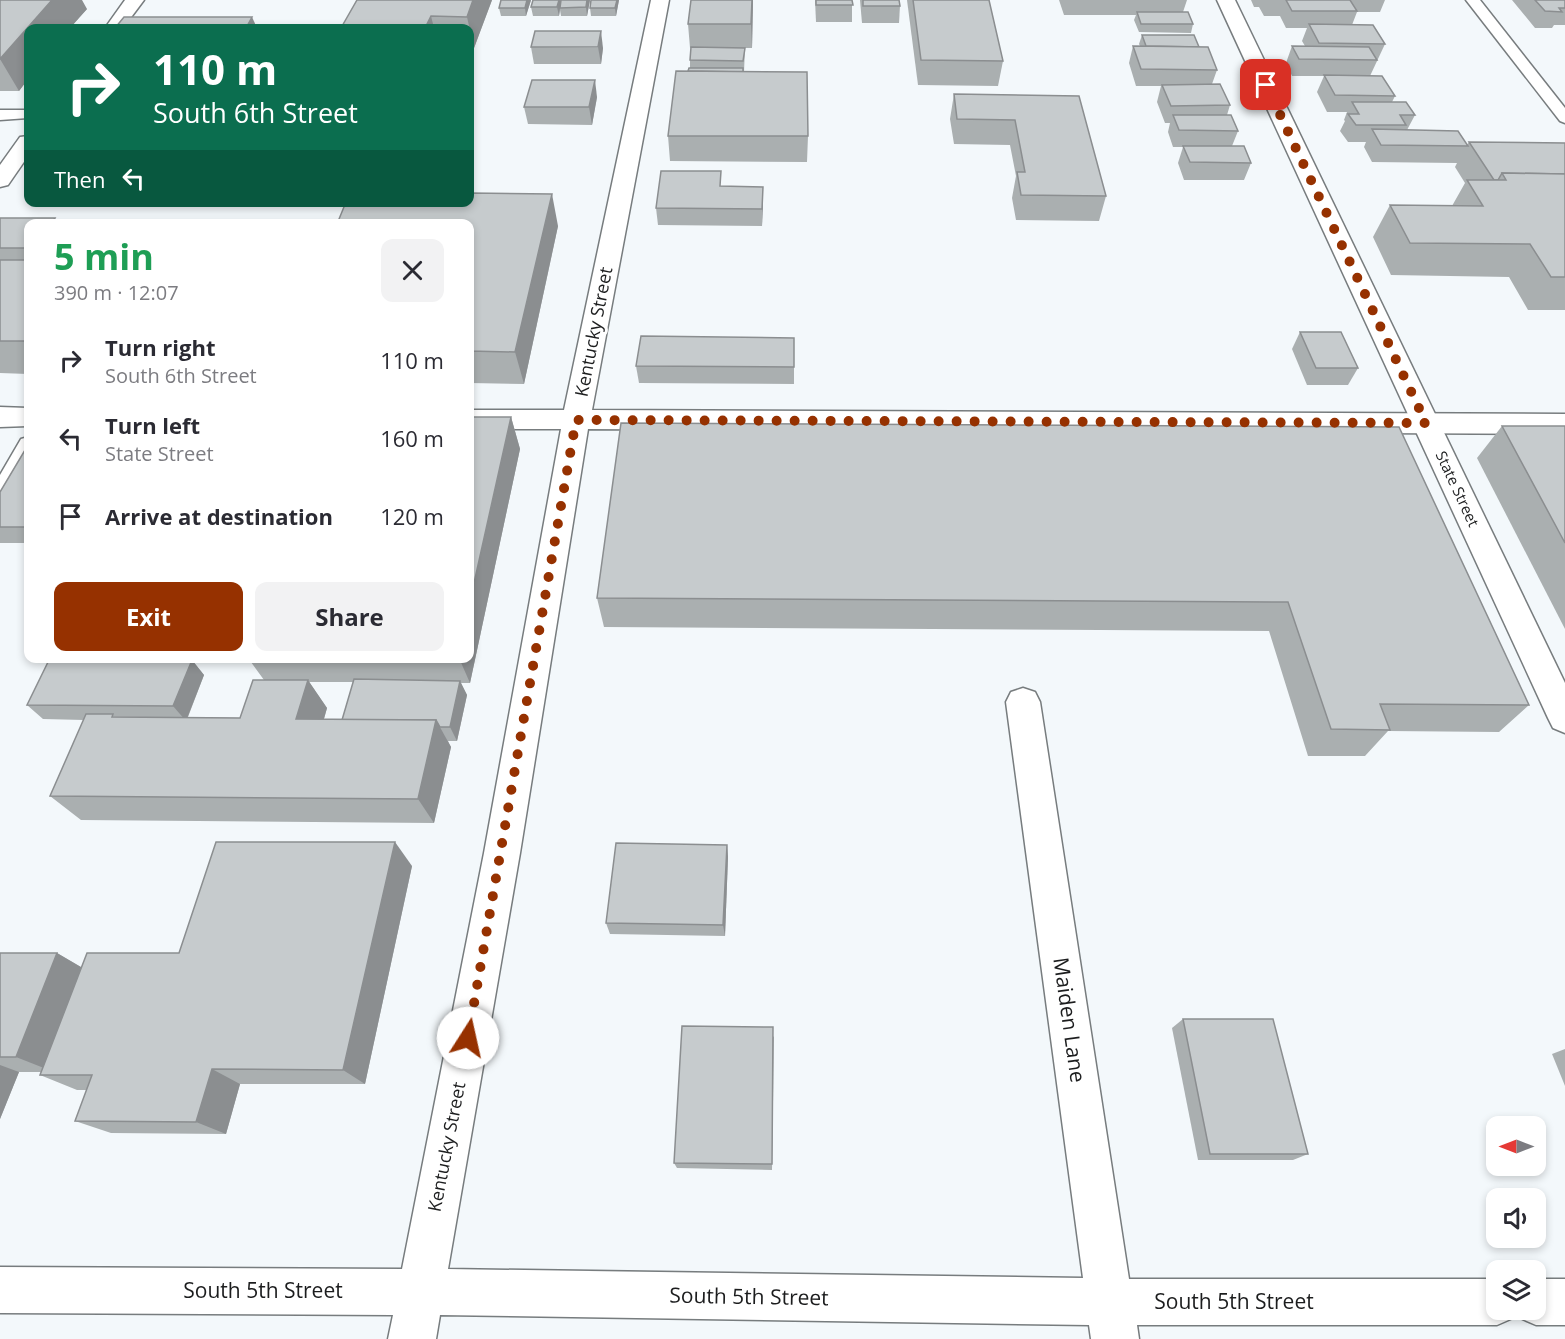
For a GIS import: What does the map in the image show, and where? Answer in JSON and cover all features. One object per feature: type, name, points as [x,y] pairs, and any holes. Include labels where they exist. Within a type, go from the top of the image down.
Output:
[{"type":"street","points":[[117,24],[135,0]]},
{"type":"street","name":"Kentucky Street","points":[[412,1339],[502,852],[576,420],[660,0]]},
{"type":"street","name":"State Street","points":[[1226,0],[1565,718]]},
{"type":"street","points":[[0,180],[24,147]]},
{"type":"street","points":[[0,417],[24,417]]},
{"type":"street","points":[[474,419],[1565,424]]},
{"type":"street","name":"Maiden Lane","points":[[1023,702],[1112,1321]]},
{"type":"street","name":"South 5th Street","points":[[0,1290],[420,1292],[1112,1321],[1486,1303]]},
{"type":"street","points":[[1546,1302],[1565,1302]]},
{"type":"lane","points":[[1473,0],[1565,118]]},
{"type":"lane","points":[[0,115],[24,114]]},
{"type":"lane","points":[[0,493],[24,451]]},
{"type":"building","points":[[0,0],[52,0],[31,24],[24,24],[24,32],[0,59]]},
{"type":"building","points":[[357,0],[473,0],[467,17],[431,16],[427,24],[343,24]]},
{"type":"building","points":[[501,0],[527,0],[525,8],[499,8]]},
{"type":"building","points":[[533,0],[559,0],[557,7],[531,7]]},
{"type":"building","points":[[561,0],[587,0],[586,7],[560,8]]},
{"type":"building","points":[[591,0],[617,0],[615,8],[590,8]]},
{"type":"building","points":[[691,0],[752,0],[751,24],[688,24]]},
{"type":"building","points":[[816,0],[852,0],[853,5],[816,5]]},
{"type":"building","points":[[863,0],[899,0],[900,6],[863,6]]},
{"type":"building","points":[[913,0],[989,0],[1003,61],[921,60]]},
{"type":"building","points":[[1286,0],[1350,0],[1357,11],[1292,11]]},
{"type":"building","points":[[1535,0],[1565,0],[1565,8],[1559,8],[1562,12],[1545,11]]},
{"type":"building","points":[[1137,12],[1188,12],[1193,24],[1141,24]]},
{"type":"building","points":[[124,17],[252,17],[248,24],[118,24]]},
{"type":"building","points":[[1309,24],[1373,25],[1385,44],[1319,43]]},
{"type":"building","points":[[535,31],[601,31],[598,47],[531,47]]},
{"type":"building","points":[[1142,35],[1194,35],[1199,47],[1146,46]]},
{"type":"building","points":[[1133,46],[1208,47],[1217,70],[1141,69]]},
{"type":"building","points":[[1292,46],[1369,47],[1377,60],[1299,59]]},
{"type":"building","points":[[691,47],[745,48],[743,61],[690,60]]},
{"type":"building","points":[[689,68],[743,68],[743,72],[688,71]]},
{"type":"building","points":[[676,71],[807,72],[808,136],[668,136]]},
{"type":"building","points":[[1324,75],[1382,76],[1395,96],[1335,95]]},
{"type":"building","points":[[532,80],[595,80],[589,107],[524,107]]},
{"type":"building","points":[[1220,84],[1230,105],[1171,106],[1162,85]]},
{"type":"building","points":[[954,94],[1079,96],[1106,196],[1021,195],[1017,172],[1025,172],[1015,120],[957,119]]},
{"type":"building","points":[[1352,102],[1406,102],[1415,115],[1400,115],[1406,125],[1356,125],[1348,114],[1359,114]]},
{"type":"building","points":[[1173,115],[1231,115],[1238,131],[1179,130]]},
{"type":"building","points":[[1372,129],[1458,131],[1468,146],[1381,145]]},
{"type":"building","points":[[1469,142],[1565,143],[1565,174],[1502,173],[1498,180],[1494,180]]},
{"type":"building","points":[[1183,146],[1244,146],[1251,163],[1190,162]]},
{"type":"building","points":[[661,171],[721,171],[720,186],[763,187],[762,209],[656,208]]},
{"type":"building","points":[[1502,173],[1565,174],[1565,277],[1551,277],[1530,244],[1410,243],[1390,205],[1483,206],[1467,180],[1506,180]]},
{"type":"building","points":[[474,193],[552,194],[515,352],[474,351],[474,219],[339,219],[344,207],[474,207]]},
{"type":"building","points":[[0,218],[55,218],[24,219],[24,248],[0,248]]},
{"type":"building","points":[[0,260],[24,260],[24,341],[0,341]]},
{"type":"building","points":[[1300,332],[1341,332],[1358,368],[1316,368]]},
{"type":"building","points":[[641,336],[794,338],[794,367],[636,366]]},
{"type":"building","points":[[474,417],[511,417],[474,583]]},
{"type":"building","points":[[621,423],[1399,427],[1529,705],[1380,704],[1390,730],[1331,729],[1288,602],[597,598]]},
{"type":"building","points":[[1502,426],[1565,426],[1565,543]]},
{"type":"building","points":[[24,452],[24,527],[0,527],[0,492]]},
{"type":"building","points":[[48,663],[191,663],[173,706],[27,705]]},
{"type":"building","points":[[354,679],[460,681],[450,727],[440,727],[436,720],[342,720]]},
{"type":"building","points":[[253,680],[308,680],[296,719],[436,720],[418,799],[50,796],[86,714],[113,714],[112,717],[240,718]]},
{"type":"building","points":[[216,842],[395,842],[343,1070],[212,1069],[196,1122],[75,1121],[92,1075],[40,1075],[87,953],[179,953]]},
{"type":"building","points":[[616,843],[727,845],[723,925],[606,923]]},
{"type":"building","points":[[0,953],[57,953],[16,1057],[0,1057]]},
{"type":"building","points":[[1183,1019],[1273,1019],[1308,1154],[1210,1154]]},
{"type":"building","points":[[682,1026],[773,1027],[772,1164],[674,1163]]},
{"type":"route","points":[[468,1038],[576,420],[1426,423],[1266,85]]}]
